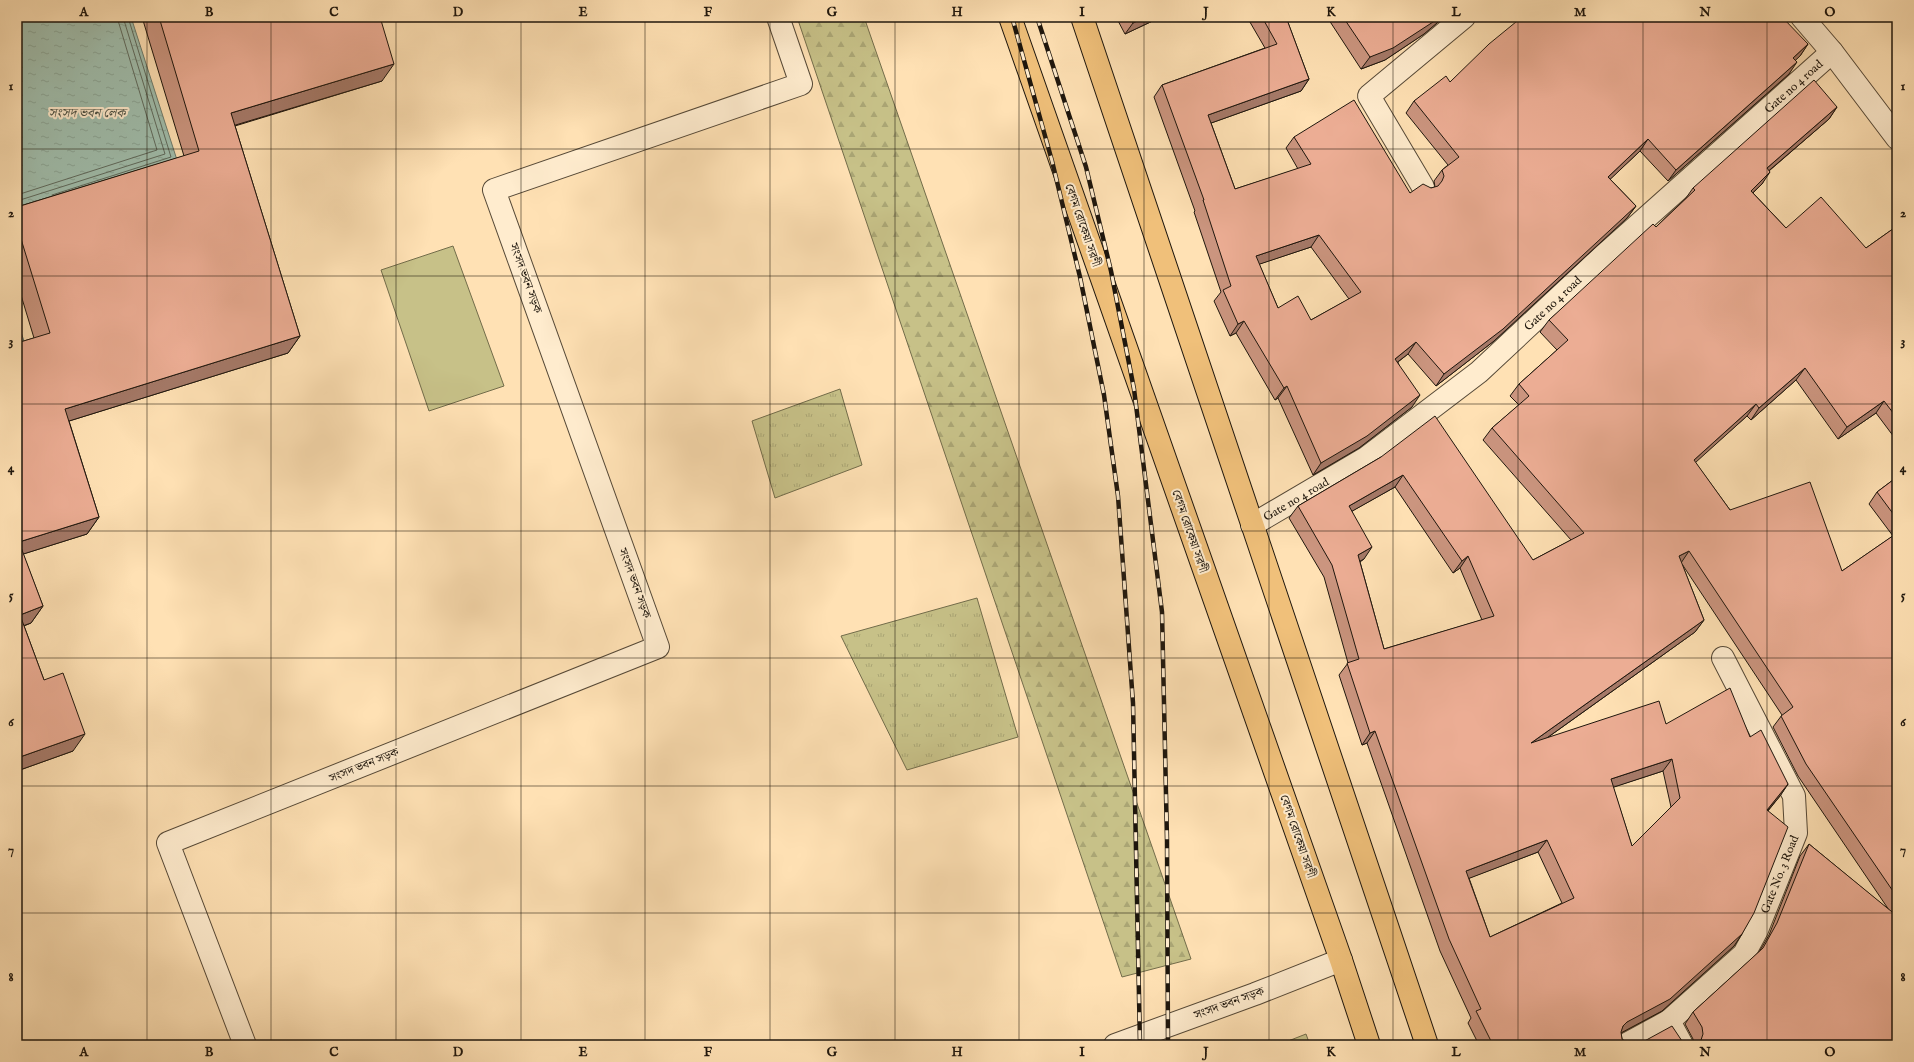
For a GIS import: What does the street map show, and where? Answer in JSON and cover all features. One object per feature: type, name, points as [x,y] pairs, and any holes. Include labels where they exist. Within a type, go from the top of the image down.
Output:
[{"type":"main road","name":"বেগম রোকেয়া সরণী","points":[[1010,17],[1341,960],[1369,1045]]},
{"type":"main road","points":[[1082,17],[1427,1045]]},
{"type":"street","name":"সংসদ ভবন সড়ক","points":[[245,1045],[168,843],[658,648],[494,190],[801,84],[778,17]]},
{"type":"street","points":[[1423,187],[1369,96],[1464,17]]},
{"type":"street","points":[[1802,17],[1832,52],[1897,138]]},
{"type":"street","name":"Gate no 4 road","points":[[1252,525],[1366,458],[1479,372],[1601,258],[1832,52]]},
{"type":"street","name":"Gate No. 3 Road","points":[[1625,1045],[1669,1022],[1744,954],[1757,930],[1796,833],[1794,796],[1723,658]]},
{"type":"street","name":"সংসদ ভবন সড়ক","points":[[1115,1045],[1255,994],[1341,960]]},
{"type":"street","points":[[1669,1022],[1682,1045]]},
{"type":"green space","points":[[797,17],[864,17],[1191,959],[1122,977]]},
{"type":"green space","points":[[453,246],[504,386],[429,411],[381,270]]},
{"type":"green space","points":[[840,389],[862,465],[775,498],[752,421]]},
{"type":"green space","points":[[977,598],[1018,737],[907,770],[841,636]]},
{"type":"green space","points":[[1306,1034],[1310,1045],[1278,1045]]},
{"type":"water","name":"সংসদ ভবন লেক","points":[[17,17],[131,17],[177,160],[17,211]]},
{"type":"water","points":[[17,320],[25,344],[17,347]]},
{"type":"building","points":[[159,17],[380,17],[394,64],[231,113],[300,336],[65,409],[99,517],[19,542],[43,606],[20,615],[44,680],[63,673],[85,734],[17,758],[17,343],[50,333],[17,226],[17,207],[199,151]]},
{"type":"building","points":[[1130,17],[1145,17],[1133,23]]},
{"type":"building","points":[[1262,17],[1286,17],[1309,79],[1208,115],[1235,189],[1311,164],[1294,137],[1354,100],[1410,193],[1423,184],[1431,188],[1438,186],[1444,176],[1442,170],[1459,157],[1414,101],[1446,76],[1450,82],[1489,44],[1522,17],[1782,17],[1808,44],[1793,58],[1797,62],[1676,170],[1648,139],[1608,177],[1636,206],[1503,329],[1444,374],[1416,342],[1395,359],[1420,395],[1367,436],[1321,463],[1287,386],[1284,388],[1244,321],[1238,324],[1223,290],[1231,286],[1204,200],[1162,85],[1277,44]],"holes":[[[1319,235],[1361,292],[1311,320],[1298,296],[1278,308],[1256,256]]]},
{"type":"building","points":[[1343,17],[1439,17],[1393,48],[1370,57]]},
{"type":"building","points":[[1814,80],[1837,107],[1767,168],[1770,172],[1751,191],[1786,228],[1821,197],[1866,248],[1897,226],[1897,418],[1884,401],[1847,427],[1805,368],[1759,408],[1756,404],[1694,460],[1730,510],[1810,482],[1842,571],[1897,533],[1897,897],[1806,764],[1781,716],[1793,707],[1689,551],[1679,556],[1704,620],[1531,743],[1659,701],[1666,724],[1730,688],[1750,737],[1761,730],[1788,784],[1767,810],[1788,827],[1754,913],[1742,934],[1670,999],[1627,1022],[1623,1026],[1621,1032],[1622,1039],[1631,1045],[1493,1045],[1476,1011],[1481,1009],[1449,939],[1375,731],[1370,733],[1347,663],[1359,659],[1332,565],[1298,506],[1381,457],[1435,416],[1533,560],[1584,533],[1492,428],[1529,396],[1519,384],[1568,340],[1549,320],[1653,224],[1656,227],[1695,190],[1693,188]],"holes":[[[1403,475],[1462,561],[1468,556],[1494,616],[1384,649],[1358,555],[1372,547],[1349,506]],[[1672,759],[1680,798],[1632,846],[1611,779]],[[1547,840],[1574,898],[1490,937],[1466,871]]]},
{"type":"building","points":[[1897,477],[1897,519],[1877,492]]},
{"type":"building","points":[[1809,844],[1897,916],[1897,1045],[1692,1045],[1701,1040],[1703,1034],[1702,1027],[1693,1012],[1763,948],[1777,923]]},
{"type":"building","points":[[1672,1026],[1684,1044],[1688,1045],[1635,1045],[1639,1044]]},
{"type":"railway","points":[[1012,17],[1052,161],[1080,277],[1104,395],[1118,496],[1133,703],[1140,1045]]},
{"type":"railway","points":[[1037,17],[1086,167],[1111,271],[1134,389],[1162,612],[1167,840],[1168,1045]]}]
